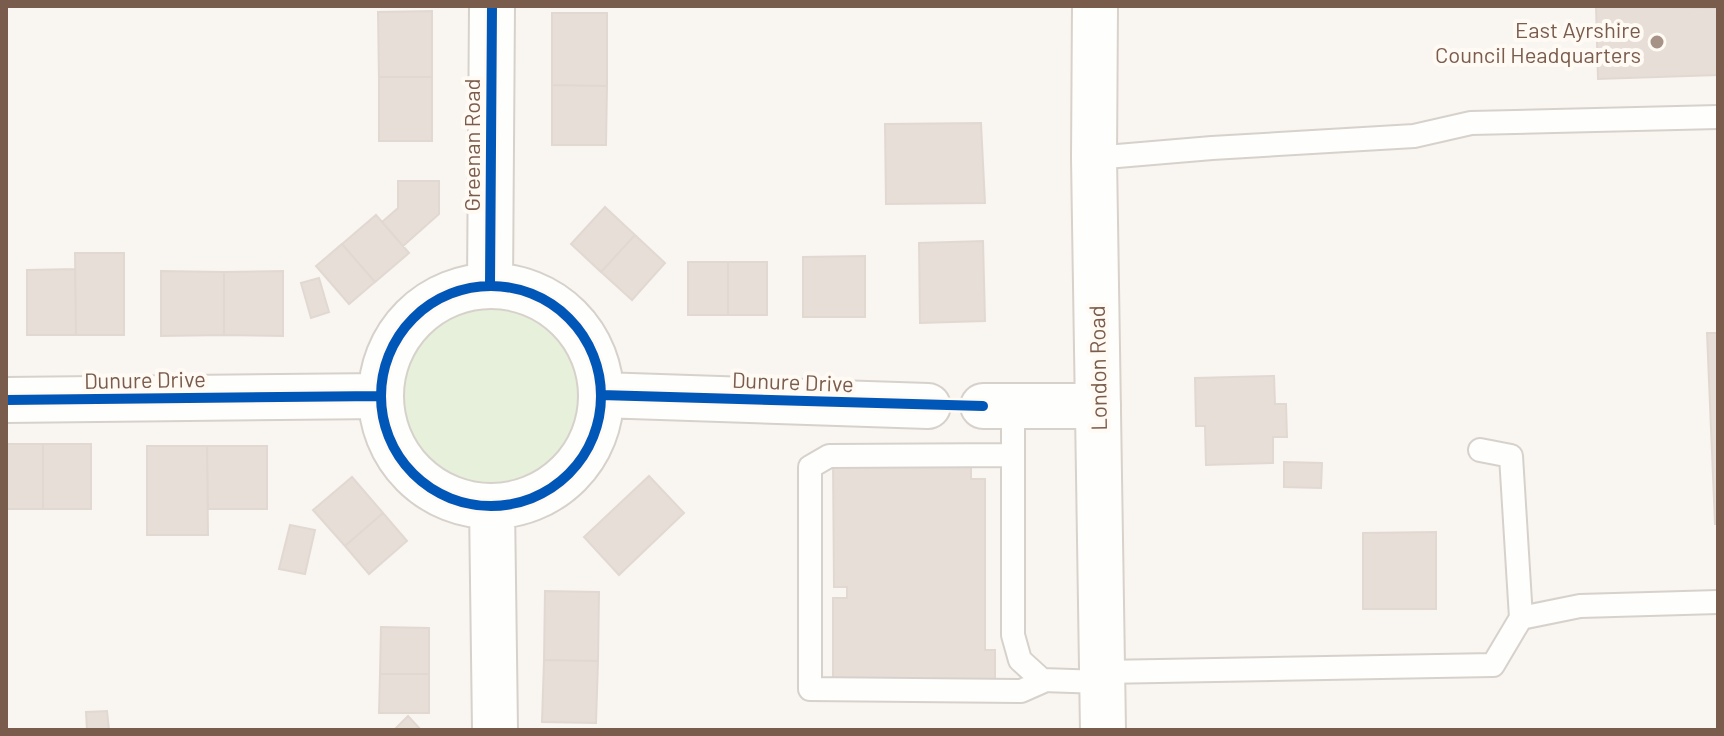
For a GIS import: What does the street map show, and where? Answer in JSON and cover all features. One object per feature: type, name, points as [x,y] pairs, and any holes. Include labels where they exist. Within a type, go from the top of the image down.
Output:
[{"type":"street","name":"Greenan Road","points":[[490,285],[492,6]]},
{"type":"street","name":"London Road","points":[[1095,6],[1094,158],[1103,730]]},
{"type":"street","points":[[490,285],[524,290],[555,306],[580,330],[595,361],[601,395],[596,429],[581,460],[556,485],[526,501],[492,506],[458,501],[426,486],[402,461],[386,431],[381,396],[385,362],[401,331],[425,307],[456,291],[490,285]]},
{"type":"street","name":"Dunure Drive","points":[[601,395],[928,406]]},
{"type":"street","name":"Dunure Drive","points":[[6,400],[381,396]]},
{"type":"street","points":[[998,406],[1098,406]]},
{"type":"street","points":[[492,506],[495,730]]},
{"type":"lane","points":[[1094,158],[1414,136],[1471,123],[1718,117]]},
{"type":"lane","points":[[998,406],[1013,455],[1013,635],[1020,660],[1042,680],[1493,665],[1521,618],[1511,456],[1480,450]]},
{"type":"lane","points":[[1013,455],[829,456],[810,467],[810,689],[1021,691],[1046,680]]},
{"type":"lane","points":[[1521,618],[1580,606],[1718,602]]},
{"type":"green space","points":[[491,302],[527,309],[557,330],[578,360],[585,396],[578,432],[557,462],[527,483],[491,490],[455,483],[425,462],[404,432],[397,396],[404,360],[425,330],[455,309]]},
{"type":"building","name":"East Ayrshire Council Headquarters","points":[[1596,6],[1718,8],[1718,75],[1598,79]]},
{"type":"building","points":[[432,11],[432,77],[379,77],[378,12]]},
{"type":"building","points":[[552,13],[607,13],[607,86],[552,85]]},
{"type":"building","points":[[379,77],[432,77],[432,141],[379,141]]},
{"type":"building","points":[[552,85],[607,86],[606,145],[552,145]]},
{"type":"building","points":[[981,123],[985,203],[886,204],[885,124]]},
{"type":"building","points":[[398,181],[439,181],[439,214],[403,246],[382,222],[398,208]]},
{"type":"building","points":[[605,207],[635,235],[601,272],[571,244]]},
{"type":"building","points":[[376,215],[409,253],[375,282],[342,244]]},
{"type":"building","points":[[635,235],[665,263],[632,300],[601,272]]},
{"type":"building","points":[[983,241],[985,321],[920,323],[919,243]]},
{"type":"building","points":[[342,244],[375,282],[349,304],[316,266]]},
{"type":"building","points":[[75,253],[124,253],[124,335],[76,335]]},
{"type":"building","points":[[865,256],[865,317],[803,317],[803,257]]},
{"type":"building","points":[[688,262],[728,262],[728,315],[688,315]]},
{"type":"building","points":[[728,262],[767,262],[767,315],[728,315]]},
{"type":"building","points":[[75,269],[76,335],[27,335],[27,270]]},
{"type":"building","points":[[161,271],[224,272],[224,335],[161,336]]},
{"type":"building","points":[[283,271],[283,336],[224,335],[224,272]]},
{"type":"building","points":[[319,278],[329,312],[311,318],[301,283]]},
{"type":"building","points":[[1707,333],[1718,333],[1718,524],[1715,524]]},
{"type":"building","points":[[1274,376],[1275,404],[1286,404],[1287,437],[1273,437],[1273,463],[1206,465],[1205,426],[1196,426],[1195,378]]},
{"type":"building","points":[[6,444],[43,444],[43,509],[6,509]]},
{"type":"building","points":[[43,444],[91,444],[91,509],[43,509]]},
{"type":"building","points":[[147,446],[207,446],[208,535],[147,535]]},
{"type":"building","points":[[207,446],[267,446],[267,509],[208,509]]},
{"type":"building","points":[[833,462],[971,462],[971,479],[985,479],[985,650],[995,650],[995,680],[833,679],[833,598],[847,598],[847,587],[834,587]]},
{"type":"building","points":[[1284,462],[1322,463],[1321,488],[1284,487]]},
{"type":"building","points":[[649,476],[684,513],[619,575],[584,537]]},
{"type":"building","points":[[352,477],[383,513],[345,546],[313,510]]},
{"type":"building","points":[[383,513],[407,541],[369,574],[345,546]]},
{"type":"building","points":[[290,525],[315,530],[305,574],[279,569]]},
{"type":"building","points":[[1436,532],[1436,609],[1363,609],[1363,533]]},
{"type":"building","points":[[545,591],[599,592],[598,661],[544,660]]},
{"type":"building","points":[[381,627],[429,628],[429,674],[380,674]]},
{"type":"building","points":[[544,660],[598,661],[596,723],[542,722]]},
{"type":"building","points":[[380,674],[429,674],[429,713],[379,713]]},
{"type":"building","points":[[107,711],[109,730],[87,730],[86,712]]},
{"type":"building","points":[[408,716],[421,730],[394,730]]},
{"type":"cycle path","points":[[490,285],[492,6]]},
{"type":"cycle path","points":[[491,286],[512,288],[533,295],[569,318],[592,354],[599,375],[601,396],[599,417],[592,438],[569,474],[533,497],[512,504],[491,506],[470,504],[449,497],[413,474],[390,438],[383,417],[381,396],[383,375],[390,354],[413,318],[449,295],[470,288],[491,286]]},
{"type":"cycle path","points":[[601,395],[983,406]]},
{"type":"cycle path","points":[[6,400],[381,396]]},
{"type":"place","name":"East Ayrshire Council Headquarters","points":[[1657,42]]}]
